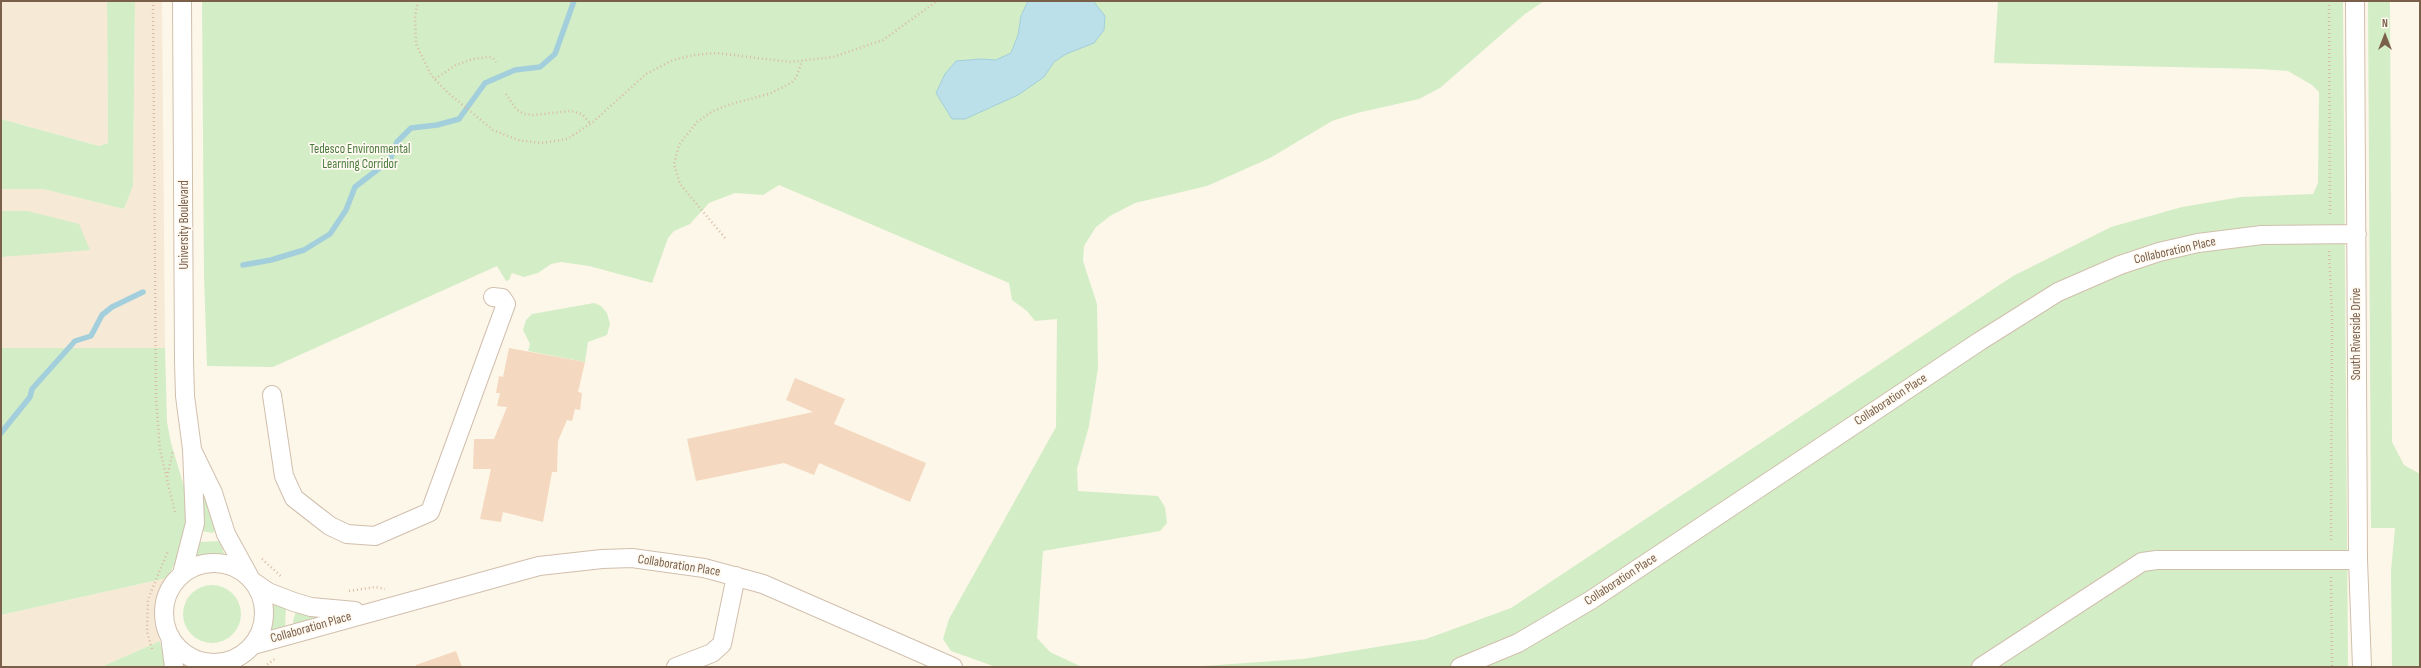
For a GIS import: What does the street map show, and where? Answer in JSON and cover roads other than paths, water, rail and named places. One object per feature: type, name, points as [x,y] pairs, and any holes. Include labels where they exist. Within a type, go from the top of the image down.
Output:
[{"type":"street","name":"University Boulevard","points":[[182,1],[184,361],[185,396],[192,449],[195,523],[182,574]]},
{"type":"street","name":"South Riverside Drive","points":[[2355,1],[2358,560],[2362,667]]},
{"type":"street","name":"Collaboration Place","points":[[1460,667],[1518,643],[1591,600],[1968,349],[2058,292],[2120,265],[2159,252],[2198,244],[2262,235],[2357,234]]},
{"type":"street","points":[[272,396],[284,476],[294,498],[330,526],[347,534],[375,536],[430,512],[506,304],[502,298],[493,297]]},
{"type":"street","name":"University Boulevard","points":[[192,449],[213,493],[226,534],[252,580]]},
{"type":"street","name":"Collaboration Place","points":[[243,655],[368,612],[431,598],[539,566],[602,559],[670,562],[736,576],[787,594],[953,667]]},
{"type":"street","points":[[1981,667],[2142,562],[2157,560],[2358,560]]},
{"type":"street","points":[[217,563],[235,567],[252,580],[264,602],[265,615],[259,636],[243,655],[226,662],[209,663],[199,661],[178,648],[170,636],[166,626],[164,605],[171,587],[182,574],[198,566],[217,563]]},
{"type":"street","points":[[676,667],[712,653],[722,644],[736,576]]},
{"type":"street","name":"Collaboration Place","points":[[252,580],[268,592],[311,607],[368,612]]},
{"type":"street","points":[[170,636],[174,667]]},
{"type":"water","points":[[1028,1],[1093,1],[1105,16],[1104,30],[1094,43],[1066,54],[1054,62],[1044,77],[1018,95],[965,119],[952,119],[936,93],[945,74],[956,61],[981,59],[996,60],[1011,53],[1018,35],[1021,16]]},
{"type":"waterway","points":[[243,265],[271,260],[304,250],[330,234],[346,210],[355,187],[390,160],[397,142],[411,128],[437,125],[459,119],[485,83],[515,70],[540,67],[555,54],[574,1]]},
{"type":"waterway","points":[[1,433],[30,397],[32,389],[75,341],[91,336],[102,315],[112,307],[143,292]]},
{"type":"park label","name":"Tedesco Environmental Learning Corridor","points":[[360,158]]}]
